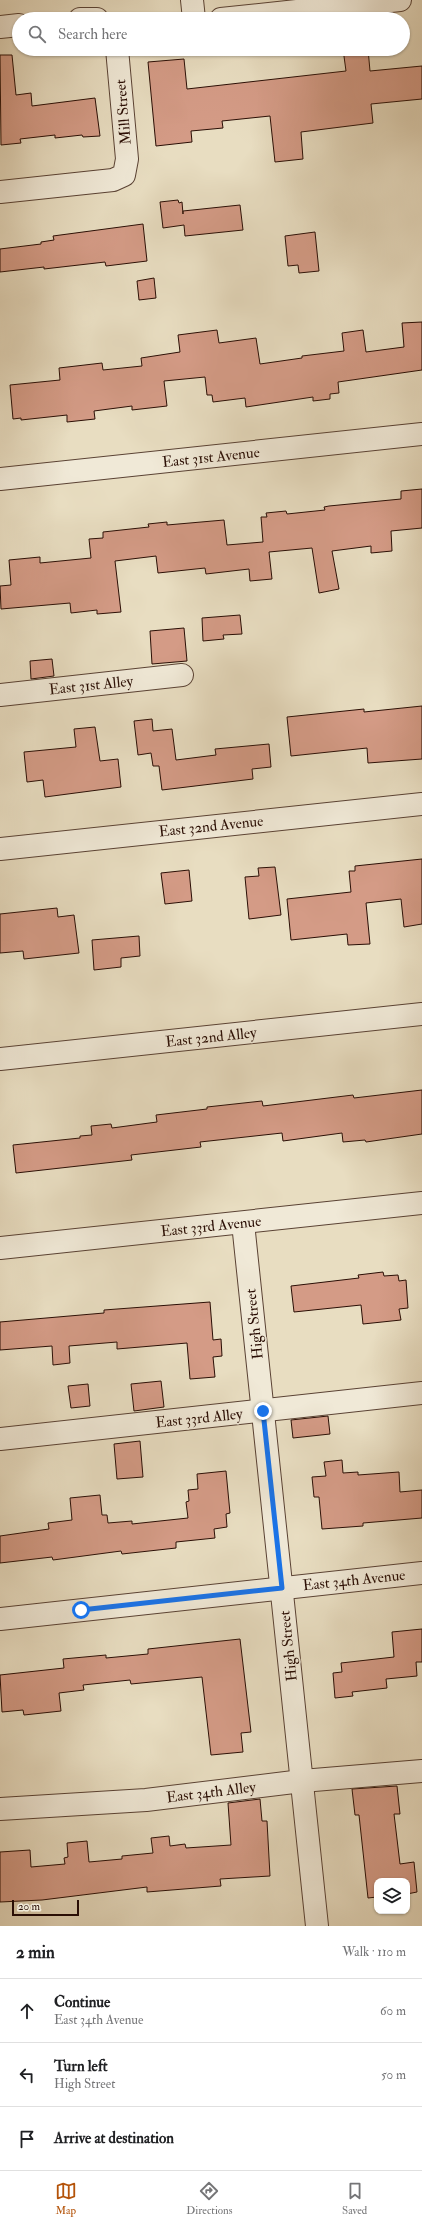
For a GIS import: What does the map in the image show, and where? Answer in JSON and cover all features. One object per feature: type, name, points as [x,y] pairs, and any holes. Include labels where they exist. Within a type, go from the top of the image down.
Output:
[{"type":"street","points":[[192,0],[193,12]]},
{"type":"street","points":[[287,12],[400,0]]},
{"type":"street","points":[[0,27],[12,26]]},
{"type":"street","name":"Mill Street","points":[[0,192],[113,180],[124,175],[127,159],[118,56]]},
{"type":"street","name":"East 31st Avenue","points":[[0,479],[422,434]]},
{"type":"street","name":"East 31st Alley","points":[[0,695],[182,675]]},
{"type":"street","name":"East 32nd Avenue","points":[[0,849],[422,804]]},
{"type":"street","name":"East 32nd Alley","points":[[0,1059],[422,1014]]},
{"type":"street","name":"East 33rd Avenue","points":[[0,1248],[422,1203]]},
{"type":"street","name":"High Street","points":[[243,1223],[317,1926]]},
{"type":"street","name":"East 33rd Alley","points":[[0,1438],[422,1394]]},
{"type":"street","name":"East 34th Avenue","points":[[0,1619],[422,1573]]},
{"type":"street","name":"East 34th Alley","points":[[0,1810],[146,1800],[302,1781],[422,1771]]},
{"type":"building","points":[[0,55],[12,55],[16,95],[31,93],[32,106],[95,98],[100,136],[83,137],[82,135],[55,138],[55,135],[20,139],[21,143],[1,145]]},
{"type":"building","points":[[344,56],[369,56],[370,71],[422,66],[422,99],[371,104],[373,123],[301,132],[303,159],[275,162],[270,116],[222,121],[223,128],[191,131],[192,142],[156,146],[148,62],[184,59],[187,89],[346,71]]},
{"type":"building","points":[[178,200],[179,203],[182,202],[183,214],[183,211],[240,205],[243,230],[185,236],[184,225],[163,228],[160,202]]},
{"type":"building","points":[[143,224],[147,261],[106,266],[105,262],[0,272],[0,249],[41,244],[41,242],[54,240],[53,236]]},
{"type":"building","points":[[315,232],[319,271],[299,273],[298,265],[288,266],[285,236]]},
{"type":"building","points":[[154,278],[156,298],[139,300],[137,281]]},
{"type":"building","points":[[422,322],[422,370],[338,382],[339,393],[330,394],[330,399],[313,401],[313,397],[246,407],[245,398],[213,402],[212,395],[207,395],[205,377],[164,381],[167,406],[132,410],[132,406],[94,411],[95,419],[67,422],[67,415],[21,420],[21,418],[13,419],[10,385],[60,380],[59,368],[102,363],[103,370],[142,366],[141,358],[180,352],[178,335],[217,330],[219,343],[256,338],[260,364],[302,358],[302,356],[344,351],[342,333],[363,330],[366,352],[404,347],[402,323]]},
{"type":"building","points":[[422,489],[422,528],[391,531],[392,551],[371,553],[371,546],[332,551],[339,589],[319,593],[312,548],[269,552],[272,579],[250,581],[249,569],[206,574],[205,568],[158,573],[156,556],[115,561],[121,612],[97,614],[97,610],[71,613],[70,603],[1,609],[0,586],[11,585],[9,560],[40,557],[40,563],[91,558],[89,539],[103,538],[103,532],[149,527],[148,524],[167,522],[167,525],[224,520],[227,545],[263,542],[261,517],[267,517],[266,513],[286,511],[287,514],[325,510],[324,507],[329,506],[401,499],[401,491]]},
{"type":"building","points":[[240,615],[242,634],[223,635],[224,639],[203,641],[202,618]]},
{"type":"building","points":[[184,628],[187,661],[152,664],[150,631]]},
{"type":"building","points":[[52,659],[54,676],[31,679],[30,661]]},
{"type":"building","points":[[422,706],[422,759],[368,763],[367,748],[291,756],[287,717],[364,709],[364,712]]},
{"type":"building","points":[[152,719],[153,731],[172,729],[176,760],[216,755],[215,749],[269,744],[271,767],[252,769],[253,779],[162,790],[159,766],[153,766],[151,753],[138,755],[134,721]]},
{"type":"building","points":[[95,727],[100,761],[118,759],[121,787],[45,797],[43,780],[27,782],[24,752],[76,747],[74,729]]},
{"type":"building","points":[[422,859],[422,924],[404,927],[401,899],[366,903],[370,944],[348,945],[347,934],[291,940],[287,899],[351,892],[349,871],[355,871],[355,866]]},
{"type":"building","points":[[275,867],[281,915],[249,919],[245,877],[259,876],[258,868]]},
{"type":"building","points":[[189,870],[192,901],[165,904],[161,873]]},
{"type":"building","points":[[57,908],[58,917],[74,915],[79,953],[24,959],[23,951],[0,953],[0,914]]},
{"type":"building","points":[[139,936],[140,956],[121,958],[121,967],[94,970],[92,940]]},
{"type":"building","points":[[422,1090],[422,1134],[366,1142],[365,1140],[343,1142],[342,1133],[283,1141],[282,1133],[200,1142],[201,1147],[131,1155],[132,1160],[16,1173],[13,1145],[80,1138],[80,1136],[92,1135],[91,1126],[111,1124],[112,1128],[157,1122],[156,1115],[207,1109],[207,1107],[262,1101],[263,1106],[353,1095],[354,1098]]},
{"type":"building","points":[[383,1272],[384,1276],[398,1275],[399,1281],[406,1280],[408,1308],[399,1309],[401,1320],[363,1324],[361,1305],[294,1312],[291,1286],[359,1278],[358,1275]]},
{"type":"building","points":[[210,1302],[213,1340],[221,1339],[222,1356],[213,1357],[215,1377],[190,1379],[187,1343],[117,1349],[117,1342],[69,1346],[70,1363],[53,1365],[52,1346],[0,1350],[0,1322],[104,1313],[104,1310]]},
{"type":"building","points":[[161,1381],[164,1407],[134,1411],[131,1384]]},
{"type":"building","points":[[88,1384],[90,1406],[71,1408],[68,1386]]},
{"type":"building","points":[[328,1416],[330,1434],[293,1438],[291,1420]]},
{"type":"building","points":[[140,1441],[143,1477],[117,1479],[114,1444]]},
{"type":"building","points":[[342,1460],[343,1473],[358,1472],[358,1475],[399,1472],[400,1492],[422,1490],[422,1518],[363,1523],[363,1526],[322,1529],[319,1497],[314,1497],[312,1477],[326,1476],[324,1462]]},
{"type":"building","points":[[226,1471],[230,1513],[226,1514],[227,1527],[214,1529],[215,1538],[176,1542],[176,1548],[122,1554],[121,1551],[53,1560],[52,1557],[0,1563],[0,1536],[49,1529],[48,1523],[72,1520],[70,1498],[100,1495],[102,1515],[107,1515],[108,1523],[132,1521],[132,1524],[188,1518],[186,1502],[189,1501],[188,1490],[198,1489],[197,1474]]},
{"type":"building","points":[[422,1629],[422,1662],[416,1662],[417,1676],[386,1679],[387,1688],[352,1692],[353,1696],[335,1698],[333,1673],[342,1672],[341,1663],[394,1657],[392,1632]]},
{"type":"building","points":[[240,1639],[251,1732],[241,1733],[243,1752],[211,1755],[202,1677],[131,1684],[130,1680],[83,1685],[84,1690],[59,1693],[61,1711],[24,1715],[23,1710],[2,1712],[0,1675],[64,1668],[63,1659],[106,1655],[106,1658],[148,1654],[148,1649]]},
{"type":"building","points":[[397,1786],[400,1814],[394,1814],[400,1864],[414,1862],[417,1892],[410,1893],[410,1878],[374,1878],[374,1897],[368,1898],[359,1815],[355,1815],[352,1789]]},
{"type":"building","points":[[260,1799],[262,1821],[267,1821],[270,1876],[220,1879],[221,1886],[147,1892],[147,1887],[42,1900],[0,1902],[0,1852],[30,1850],[31,1867],[65,1864],[64,1858],[68,1857],[67,1843],[87,1841],[89,1862],[122,1859],[122,1856],[153,1853],[151,1838],[169,1836],[170,1846],[185,1844],[186,1848],[231,1845],[228,1803]]},
{"type":"route","points":[[81,1610],[282,1588],[263,1411]]}]
